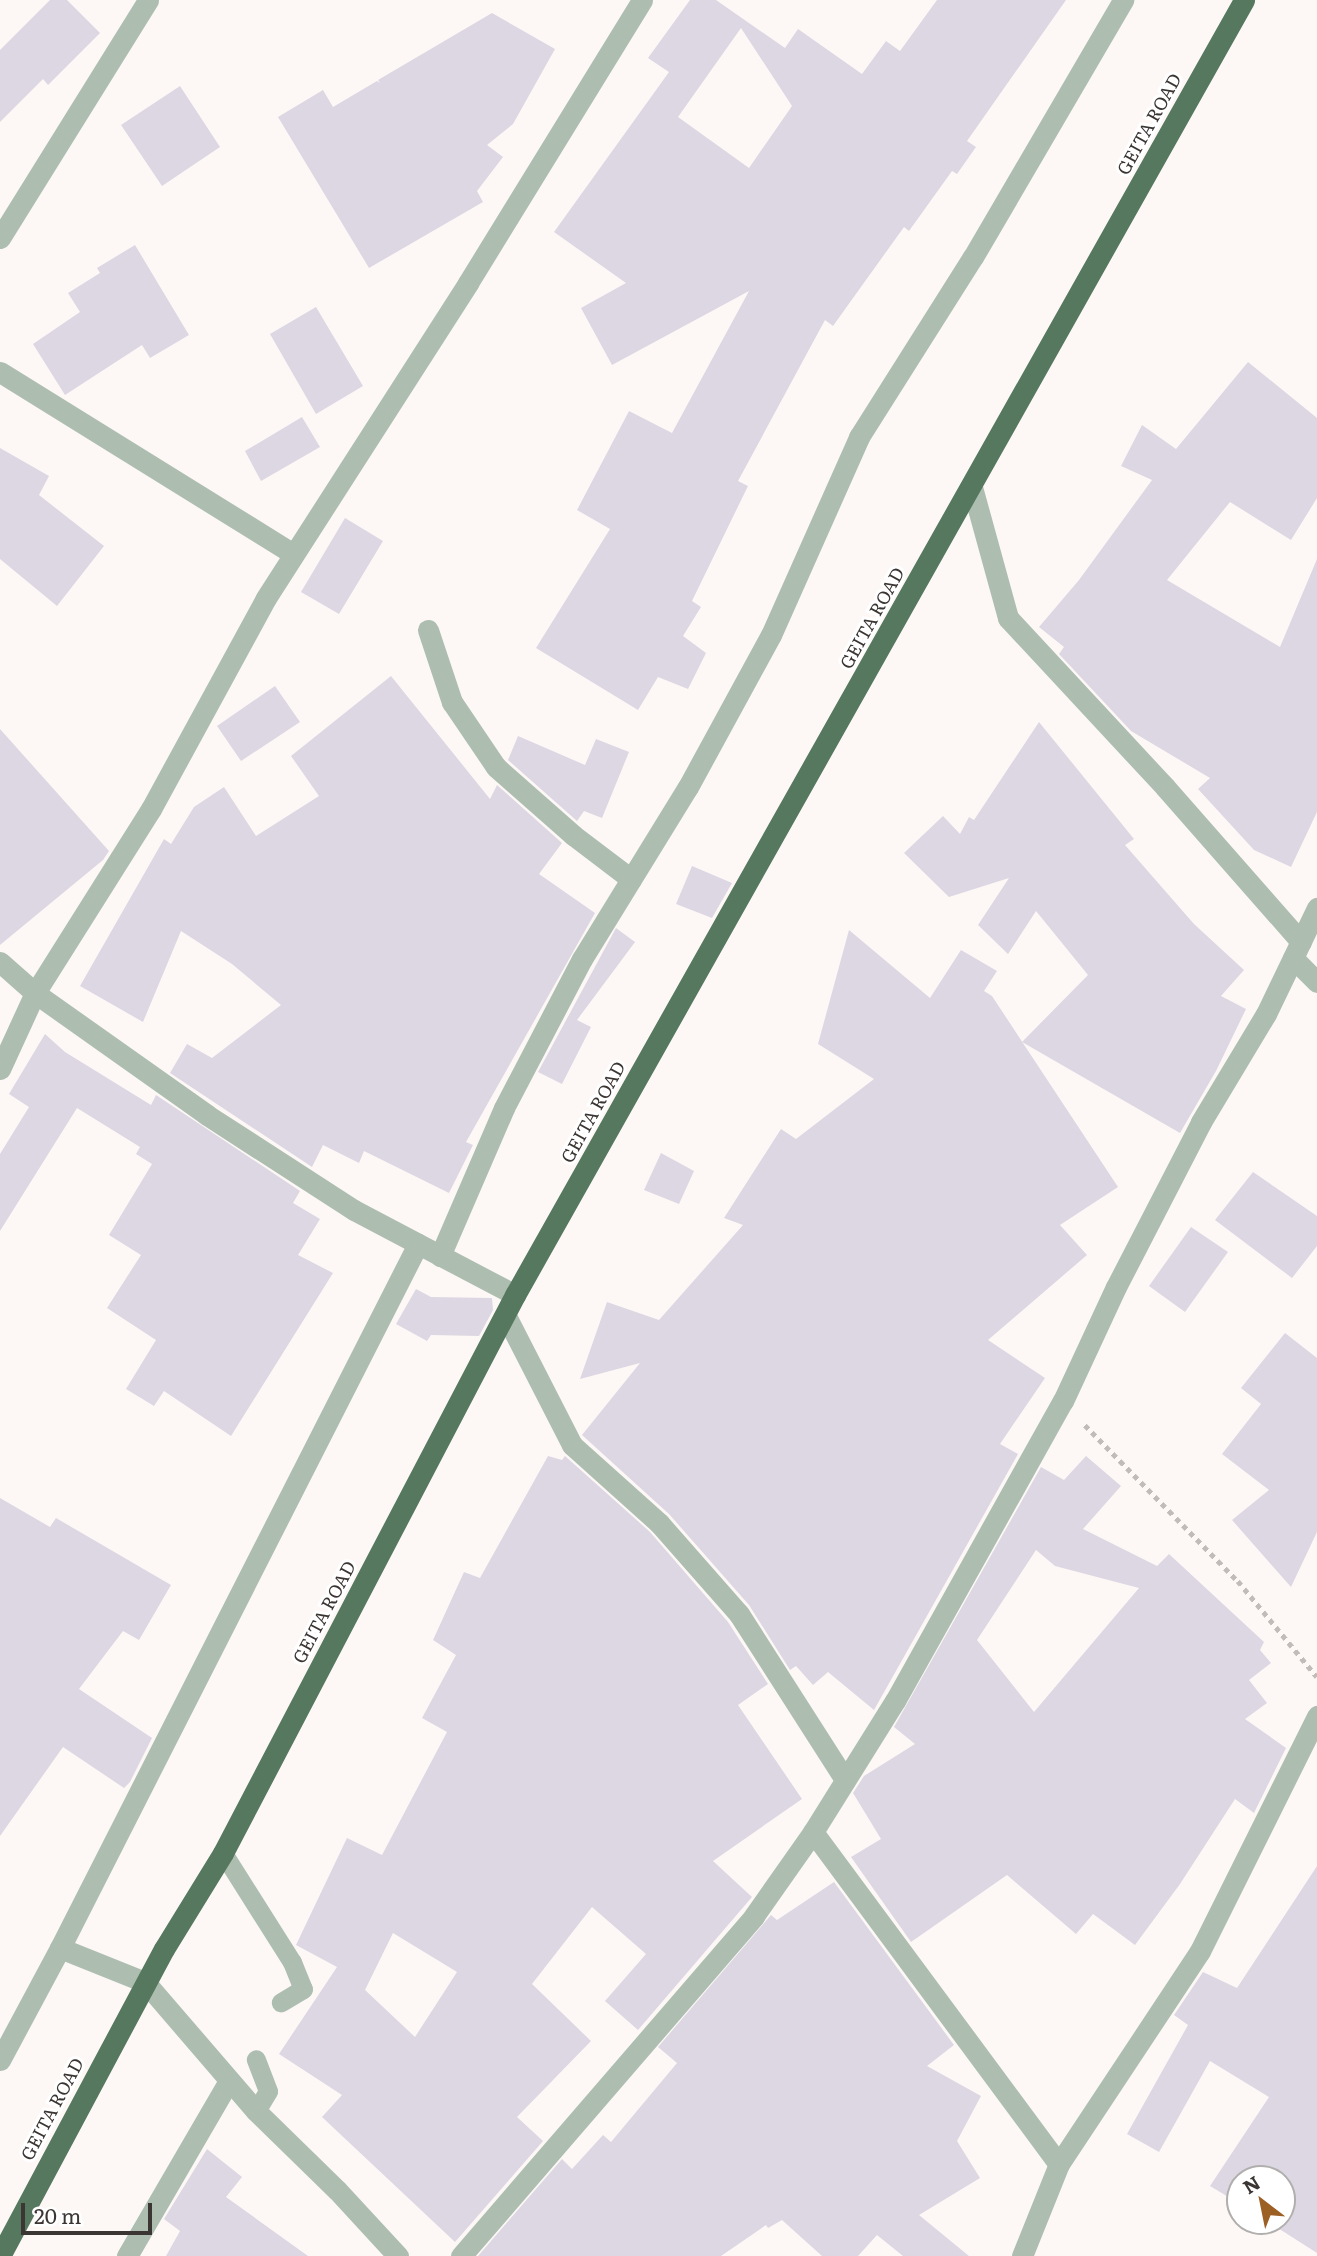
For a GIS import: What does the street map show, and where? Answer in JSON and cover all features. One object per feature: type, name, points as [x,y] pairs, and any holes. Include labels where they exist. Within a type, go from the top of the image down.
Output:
[{"type":"highway","name":"GEITA ROAD","points":[[0,2256],[145,1982],[223,1853],[515,1295],[1244,0]]},
{"type":"street","points":[[0,237],[148,0]]},
{"type":"street","points":[[0,1069],[35,993],[151,809],[265,598],[468,283],[642,0]]},
{"type":"street","points":[[440,1256],[504,1108],[582,959],[688,786],[771,635],[859,437],[974,257],[1123,0]]},
{"type":"street","points":[[0,372],[293,554]]},
{"type":"street","points":[[972,487],[1008,618],[1165,786],[1297,950],[1317,982]]},
{"type":"street","points":[[428,630],[452,702],[496,767],[573,835],[631,879]]},
{"type":"street","points":[[461,2256],[754,1916],[813,1832],[895,1702],[1063,1401],[1116,1287],[1195,1133],[1266,1014],[1317,908]]},
{"type":"street","points":[[0,962],[35,993],[206,1115],[354,1210],[515,1295]]},
{"type":"street","points":[[0,2060],[60,1948],[418,1244]]},
{"type":"street","points":[[506,1316],[572,1445],[659,1523],[739,1614],[845,1780]]},
{"type":"street","points":[[1022,2256],[1059,2164],[1200,1951],[1317,1716]]},
{"type":"street","points":[[813,1832],[1059,2164]]},
{"type":"street","points":[[60,1948],[145,1982],[256,2111],[337,2190],[398,2256]]},
{"type":"street","points":[[127,2256],[229,2081]]},
{"type":"lane","points":[[223,1853],[292,1962],[303,1989],[281,2002]]},
{"type":"lane","points":[[256,2059],[268,2091],[256,2111]]},
{"type":"path","points":[[1063,1401],[1238,1581],[1317,1677]]},
{"type":"building","points":[[50,0],[67,0],[100,33],[48,85],[43,79],[0,122],[0,50]]},
{"type":"building","points":[[690,0],[716,0],[785,48],[798,29],[862,74],[886,41],[900,51],[937,0],[1066,0],[967,141],[976,147],[957,174],[952,171],[909,231],[904,227],[833,326],[825,320],[738,481],[748,486],[692,601],[701,607],[683,636],[706,653],[688,689],[658,677],[638,710],[536,648],[610,529],[577,510],[629,411],[672,433],[749,291],[612,365],[581,308],[626,283],[554,232],[669,72],[648,58]],"holes":[[[741,28],[792,106],[749,168],[678,117]]]},
{"type":"building","points":[[492,13],[555,49],[513,124],[487,145],[503,157],[477,191],[483,202],[369,268],[278,117],[323,90],[333,107],[377,81],[380,83],[378,80]]},
{"type":"building","points":[[180,86],[220,147],[162,186],[121,125]]},
{"type":"building","points":[[135,245],[189,335],[150,358],[142,345],[65,395],[33,344],[80,312],[68,293],[100,273],[97,268]]},
{"type":"building","points":[[316,307],[363,386],[316,414],[270,334]]},
{"type":"building","points":[[1248,362],[1317,418],[1317,498],[1291,540],[1230,502],[1167,580],[1280,647],[1317,559],[1317,812],[1291,867],[1254,850],[1198,789],[1210,778],[1131,731],[1059,654],[1064,647],[1039,627],[1079,580],[1152,480],[1121,466],[1142,425],[1176,449]]},
{"type":"building","points":[[302,417],[320,447],[261,481],[245,451]]},
{"type":"building","points":[[0,448],[49,476],[39,495],[104,546],[57,606],[0,559]]},
{"type":"building","points":[[345,518],[383,541],[339,614],[301,592]]},
{"type":"building","points":[[391,676],[490,799],[497,785],[562,843],[539,874],[595,913],[466,1142],[473,1145],[449,1193],[364,1151],[359,1163],[323,1145],[312,1167],[170,1073],[187,1044],[212,1058],[281,1005],[232,964],[181,931],[143,1022],[80,986],[164,839],[171,844],[194,807],[224,787],[256,836],[319,796],[291,756]]},
{"type":"building","points":[[275,686],[300,722],[241,761],[217,726]]},
{"type":"building","points":[[1039,722],[1134,839],[1125,845],[1194,924],[1244,970],[1221,996],[1246,1009],[1216,1071],[1180,1133],[1022,1042],[1088,975],[1036,911],[1008,954],[978,925],[1009,878],[949,897],[904,853],[943,816],[960,834],[969,817],[974,820]]},
{"type":"building","points":[[0,729],[109,851],[103,860],[0,945]]},
{"type":"building","points":[[518,736],[585,765],[596,739],[629,752],[602,818],[584,811],[577,821],[508,760]]},
{"type":"building","points":[[692,866],[732,883],[712,918],[676,904]]},
{"type":"building","points":[[616,928],[635,942],[577,1020],[591,1027],[562,1084],[538,1072]]},
{"type":"building","points":[[849,930],[930,998],[961,950],[997,971],[984,991],[992,996],[1118,1187],[1060,1225],[1087,1255],[988,1340],[1045,1378],[1000,1444],[1018,1454],[874,1710],[828,1672],[813,1685],[796,1666],[790,1670],[749,1605],[669,1514],[582,1435],[640,1363],[580,1379],[607,1302],[659,1320],[743,1225],[724,1218],[781,1129],[796,1139],[874,1079],[818,1044]]},
{"type":"building","points":[[45,1034],[65,1052],[151,1105],[156,1095],[300,1191],[293,1203],[320,1219],[298,1255],[333,1273],[231,1436],[164,1391],[154,1406],[126,1389],[156,1340],[107,1308],[141,1255],[109,1235],[152,1164],[136,1154],[140,1147],[77,1108],[0,1231],[0,1154],[29,1107],[9,1094]]},
{"type":"building","points":[[661,1153],[694,1171],[679,1204],[644,1190]]},
{"type":"building","points":[[1253,1172],[1317,1216],[1317,1246],[1292,1278],[1215,1220]]},
{"type":"building","points":[[1191,1227],[1228,1252],[1185,1312],[1149,1286]]},
{"type":"building","points":[[416,1289],[431,1297],[492,1298],[493,1310],[479,1336],[431,1335],[427,1341],[396,1324]]},
{"type":"building","points":[[1285,1333],[1317,1358],[1317,1532],[1291,1587],[1232,1520],[1269,1490],[1222,1454],[1261,1404],[1241,1388]]},
{"type":"building","points":[[548,1456],[562,1460],[565,1456],[650,1532],[728,1622],[768,1684],[738,1705],[802,1799],[713,1861],[752,1897],[638,2030],[605,2001],[646,1954],[592,1907],[532,1984],[591,2041],[517,2117],[543,2141],[455,2242],[322,2117],[342,2095],[279,2054],[337,1967],[296,1945],[347,1838],[382,1855],[447,1732],[422,1718],[456,1655],[433,1640],[464,1572],[480,1578]],"holes":[[[393,1933],[457,1972],[415,2037],[365,1990]]]},
{"type":"building","points":[[1086,1456],[1121,1486],[1083,1529],[1157,1566],[1169,1554],[1264,1642],[1260,1650],[1271,1663],[1249,1680],[1267,1703],[1245,1719],[1286,1748],[1254,1813],[1235,1799],[1180,1884],[1135,1945],[1093,1914],[1076,1934],[1007,1875],[911,1942],[851,1857],[881,1839],[853,1793],[864,1776],[915,1744],[894,1727],[1041,1467],[1064,1480]],"holes":[[[1036,1550],[1055,1566],[1139,1588],[1034,1712],[977,1640]]]},
{"type":"building","points":[[0,1498],[50,1527],[56,1518],[171,1585],[139,1640],[123,1631],[79,1689],[152,1738],[130,1782],[124,1788],[63,1747],[0,1836]]},
{"type":"building","points":[[1317,1866],[1317,2253],[1289,2235],[1296,2235],[1296,2165],[1226,2165],[1226,2196],[1210,2186],[1269,2097],[1210,2061],[1159,2152],[1127,2134],[1188,2025],[1174,2015],[1203,1972],[1237,1988]]},
{"type":"building","points":[[834,1882],[954,2045],[927,2066],[981,2096],[957,2141],[980,2178],[919,2215],[969,2256],[903,2256],[877,2235],[858,2256],[822,2256],[782,2220],[768,2228],[766,2225],[721,2256],[478,2256],[562,2159],[572,2169],[603,2135],[611,2142],[677,2063],[658,2047],[771,1915],[777,1920]]},
{"type":"building","points":[[207,2149],[242,2177],[226,2197],[308,2256],[166,2256],[180,2231],[164,2219]]}]
